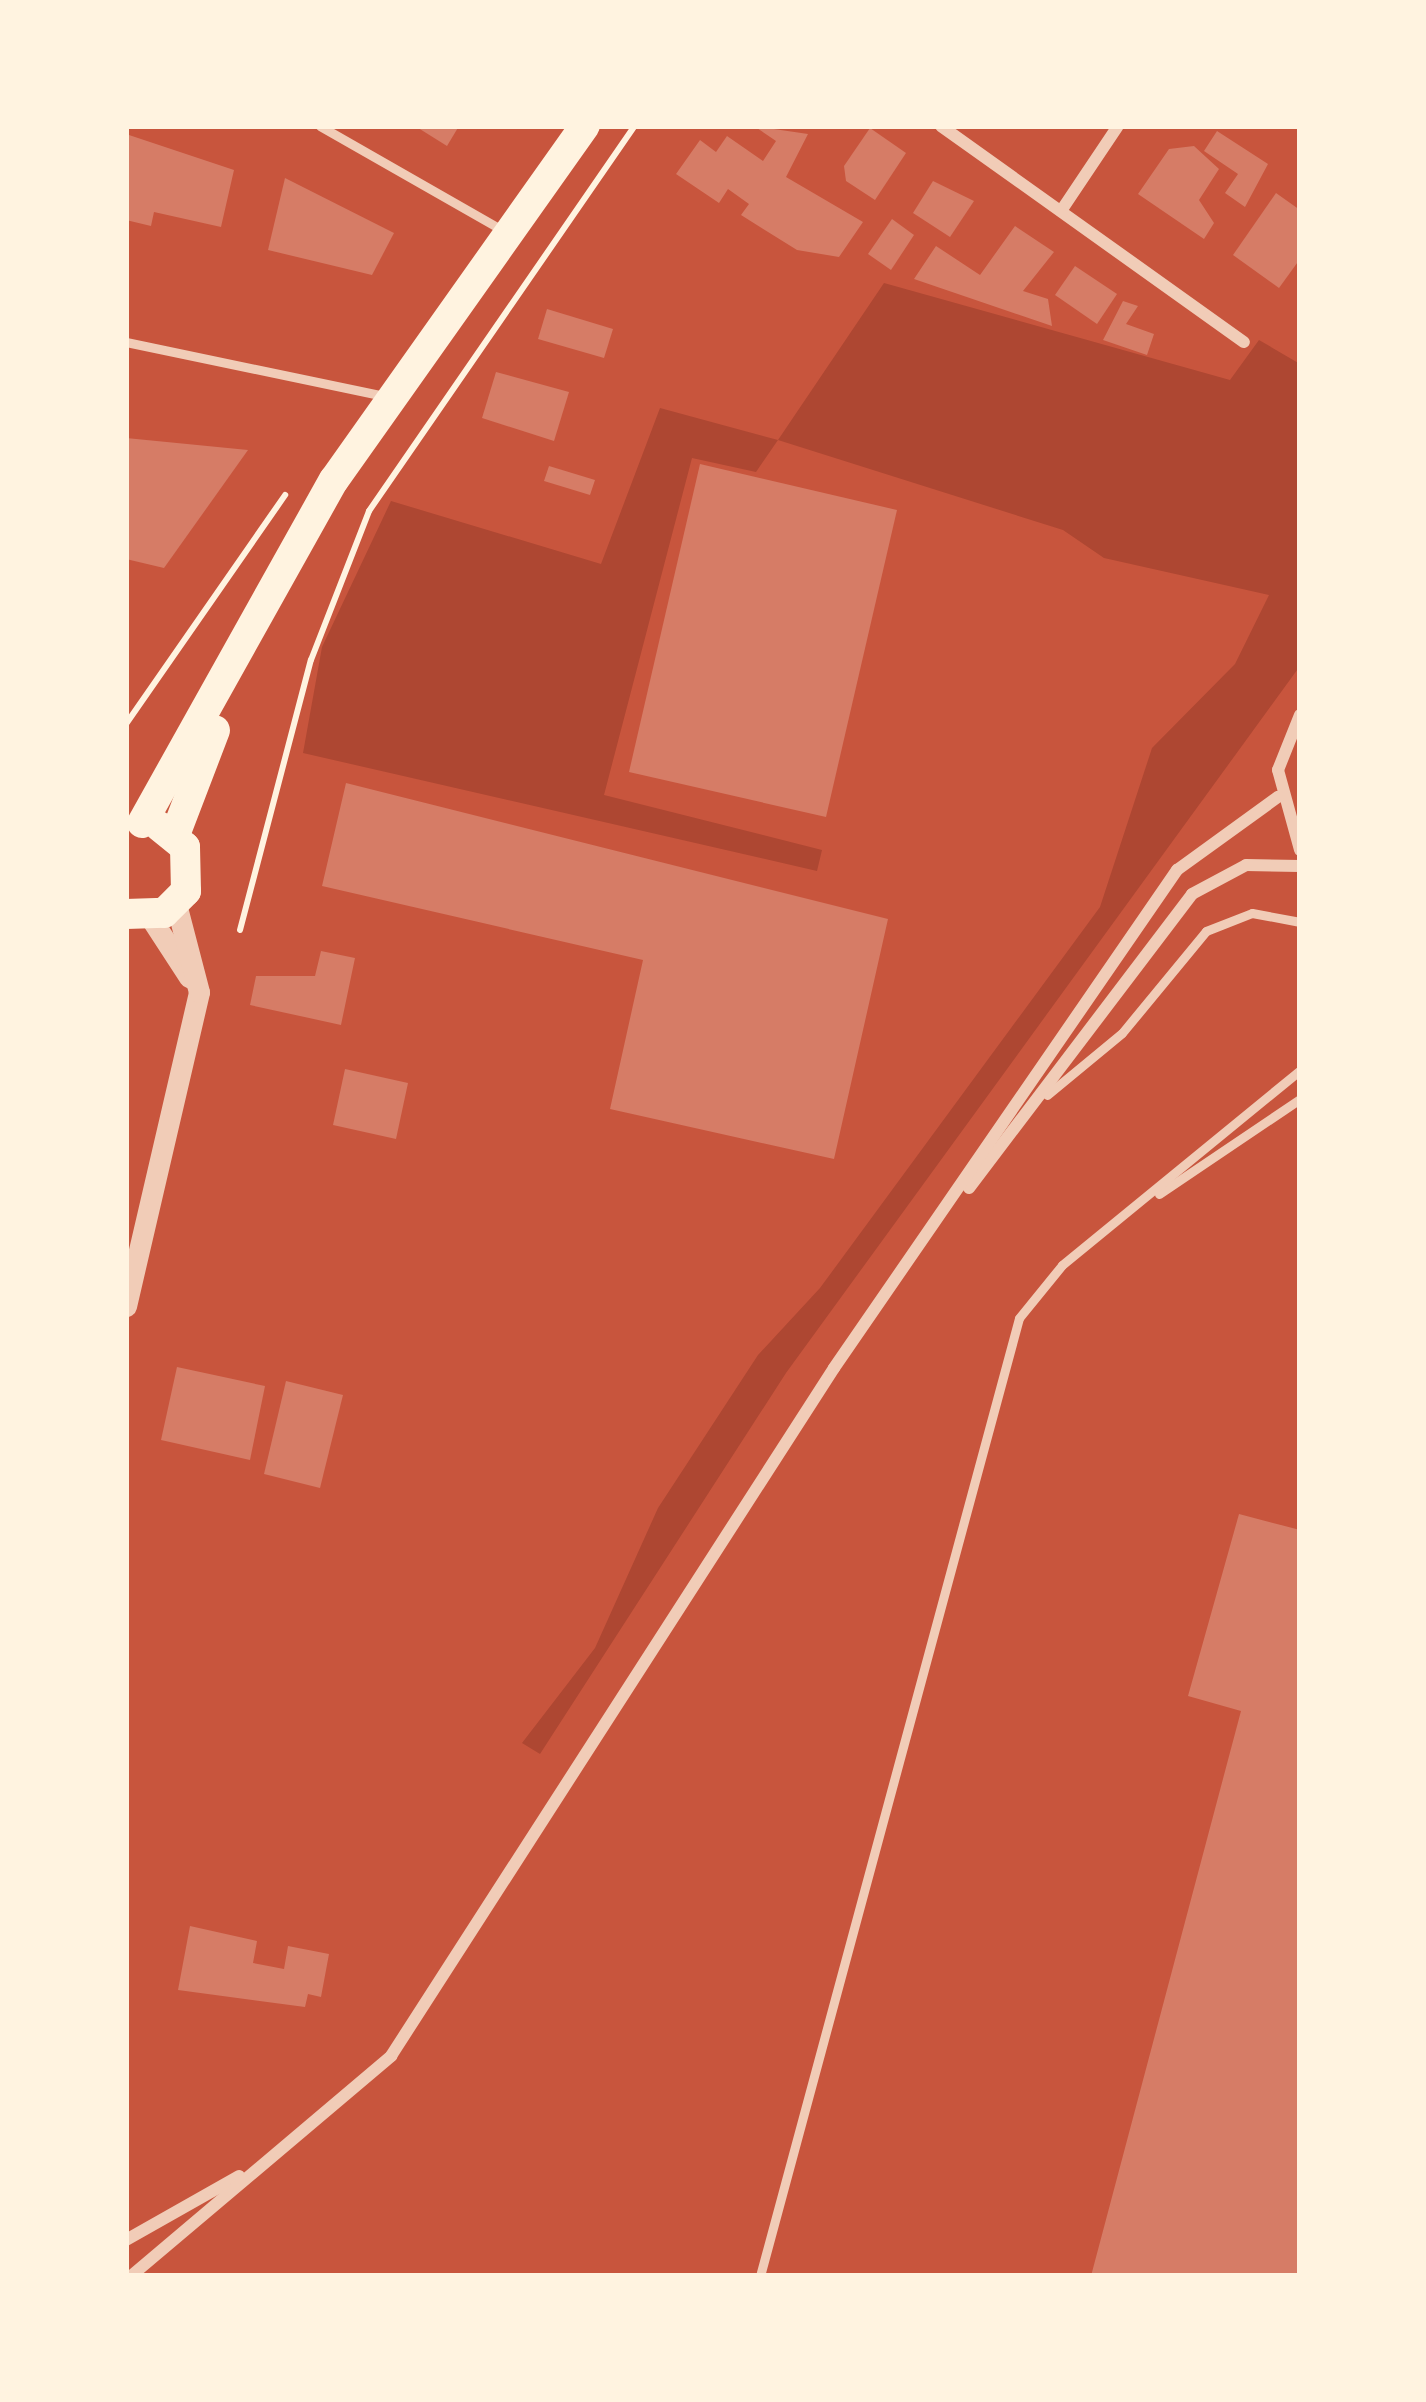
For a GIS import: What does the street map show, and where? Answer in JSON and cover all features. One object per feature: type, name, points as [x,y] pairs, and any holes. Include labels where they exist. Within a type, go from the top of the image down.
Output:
[{"type":"main road","points":[[175,835],[134,825],[245,652],[334,480],[584,126]]},
{"type":"main road","points":[[151,912],[190,877],[175,835],[245,652]]},
{"type":"street","points":[[941,126],[1244,341]]},
{"type":"street","points":[[1061,211],[1118,126]]},
{"type":"street","points":[[1300,715],[1278,796],[1300,850]]},
{"type":"street","points":[[131,2276],[344,2102],[432,2003],[834,1368],[1177,870],[1278,796]]},
{"type":"street","points":[[933,1230],[1047,1095],[1192,894],[1246,865],[1300,866]]},
{"type":"street","points":[[126,1306],[199,992],[151,912]]},
{"type":"street","points":[[126,2240],[276,2154]]},
{"type":"lane","points":[[320,126],[508,235]]},
{"type":"lane","points":[[126,342],[362,384],[391,400]]},
{"type":"lane","points":[[1047,1095],[1122,1033],[1206,931],[1252,913],[1300,922]]},
{"type":"lane","points":[[760,2276],[1019,1318],[1034,1291],[1300,1070]]},
{"type":"lane","points":[[1115,1224],[1300,1099]]},
{"type":"path","points":[[241,930],[311,660],[369,511],[635,126]]},
{"type":"shaded area","points":[[884,283],[1230,380],[1259,340],[1300,364],[1300,666],[786,1373],[540,1754],[522,1743],[595,1648],[658,1508],[758,1355],[820,1288],[1100,907],[1152,748],[1235,664],[1269,595],[1104,558],[1063,530],[778,440]]},
{"type":"shaded area","points":[[660,408],[778,440],[756,472],[692,458],[604,795],[822,850],[817,871],[303,753],[322,647],[391,501],[601,564]]},
{"type":"building","points":[[415,126],[459,126],[447,146]]},
{"type":"building","points":[[754,126],[808,134],[786,177],[863,222],[839,257],[797,250],[741,215],[749,204],[728,189],[719,203],[676,174],[700,140],[716,152],[727,136],[763,161],[776,141]]},
{"type":"building","points":[[870,128],[906,153],[875,200],[846,181],[844,166]]},
{"type":"building","points":[[1217,131],[1268,164],[1245,207],[1225,193],[1238,174],[1204,151]]},
{"type":"building","points":[[126,134],[234,170],[221,227],[154,212],[151,226],[126,220]]},
{"type":"building","points":[[1194,146],[1219,169],[1199,200],[1214,223],[1204,239],[1138,194],[1169,149]]},
{"type":"building","points":[[285,178],[394,233],[372,275],[268,250]]},
{"type":"building","points":[[933,181],[974,201],[950,237],[913,213]]},
{"type":"building","points":[[1276,193],[1300,210],[1300,259],[1279,288],[1233,255]]},
{"type":"building","points":[[892,219],[914,235],[891,270],[868,254]]},
{"type":"building","points":[[1015,226],[1054,252],[1023,291],[1048,299],[1052,326],[914,279],[936,246],[980,275]]},
{"type":"building","points":[[1075,266],[1117,294],[1097,324],[1055,295]]},
{"type":"building","points":[[1123,301],[1138,306],[1126,324],[1154,334],[1147,355],[1103,340]]},
{"type":"building","points":[[547,309],[613,329],[604,358],[538,339]]},
{"type":"building","points":[[496,372],[569,392],[554,441],[482,418]]},
{"type":"building","points":[[126,438],[248,450],[164,568],[126,559]]},
{"type":"building","points":[[700,464],[897,510],[826,817],[629,772]]},
{"type":"building","points":[[549,466],[595,480],[590,495],[544,481]]},
{"type":"building","points":[[346,783],[888,919],[834,1159],[610,1109],[643,960],[322,886]]},
{"type":"building","points":[[321,951],[355,958],[341,1025],[250,1005],[256,976],[315,976]]},
{"type":"building","points":[[345,1069],[408,1083],[396,1139],[333,1125]]},
{"type":"building","points":[[177,1367],[265,1386],[250,1460],[161,1440]]},
{"type":"building","points":[[286,1381],[343,1395],[320,1488],[264,1474]]},
{"type":"building","points":[[1239,1514],[1300,1530],[1300,2276],[1091,2276],[1241,1711],[1188,1696]]},
{"type":"building","points":[[190,1926],[257,1941],[253,1963],[284,1969],[288,1946],[329,1954],[321,1997],[308,1994],[305,2007],[178,1990]]}]
